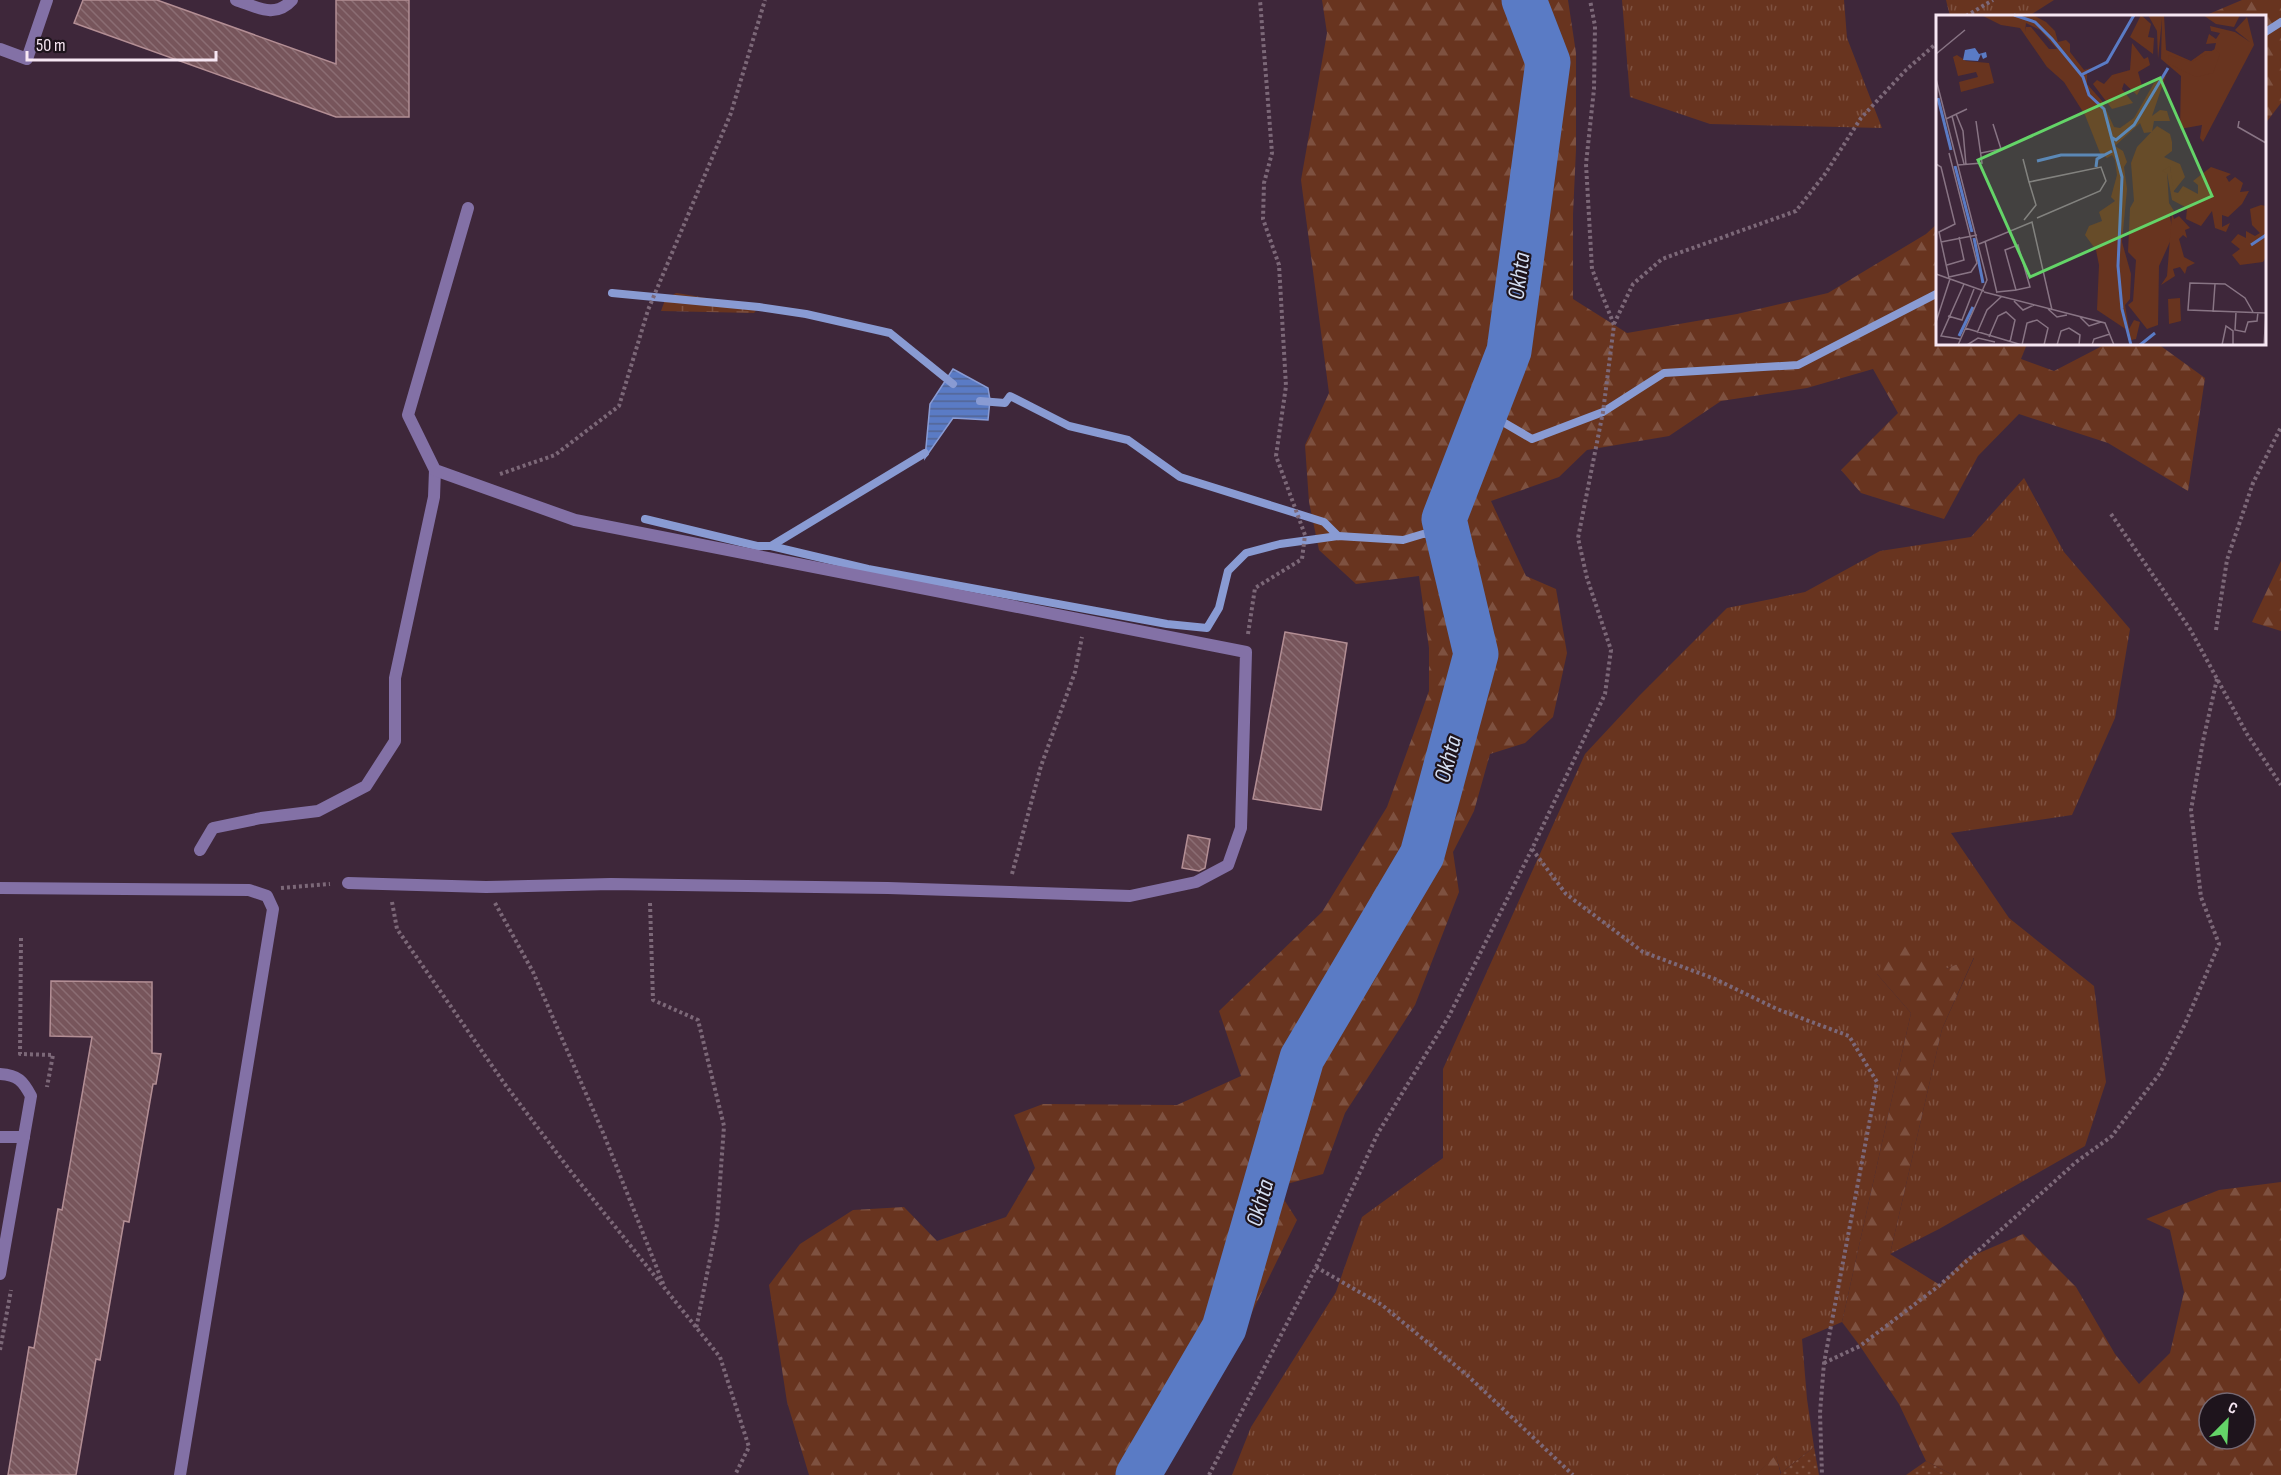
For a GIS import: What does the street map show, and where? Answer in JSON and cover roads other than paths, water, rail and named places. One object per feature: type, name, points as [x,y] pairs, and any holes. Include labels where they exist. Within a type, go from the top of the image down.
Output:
[{"type":"lane","points":[[0,49],[27,59],[47,0]]},
{"type":"lane","points":[[236,0],[268,11],[281,10],[291,0]]},
{"type":"lane","points":[[200,850],[213,828],[261,818],[318,811],[366,786],[395,741],[395,678],[434,497],[435,470],[408,415],[468,208]]},
{"type":"lane","points":[[348,883],[486,887],[649,884],[888,888],[1130,897],[1196,882],[1228,865],[1241,828],[1246,652],[575,520],[435,470]]},
{"type":"lane","points":[[0,888],[249,890],[267,896],[273,909],[180,1475]]},
{"type":"lane","points":[[0,1074],[9,1075],[24,1082],[31,1096],[0,1274]]},
{"type":"lane","points":[[0,1137],[24,1137]]},
{"type":"water","points":[[953,369],[988,388],[990,400],[988,420],[953,418],[925,458],[930,404]]},
{"type":"waterway","name":"Okhta","points":[[1138,1475],[1224,1328],[1302,1058],[1422,855],[1476,654],[1444,519],[1509,351],[1548,62],[1524,0]]},
{"type":"waterway","points":[[2266,32],[2281,22]]},
{"type":"waterway","points":[[612,293],[759,307],[806,314],[890,333],[953,384]]},
{"type":"waterway","points":[[1496,384],[1496,418],[1532,439],[1603,412],[1664,373],[1798,365],[1936,294]]},
{"type":"waterway","points":[[980,401],[1005,403],[1010,396],[1069,426],[1128,440],[1180,477],[1324,522],[1338,536]]},
{"type":"waterway","points":[[645,519],[757,546],[771,546],[925,453]]},
{"type":"waterway","points":[[771,546],[868,569],[1167,624],[1207,628],[1219,608],[1228,571],[1246,553],[1280,544],[1338,536],[1403,540],[1423,534],[1447,533]]}]
